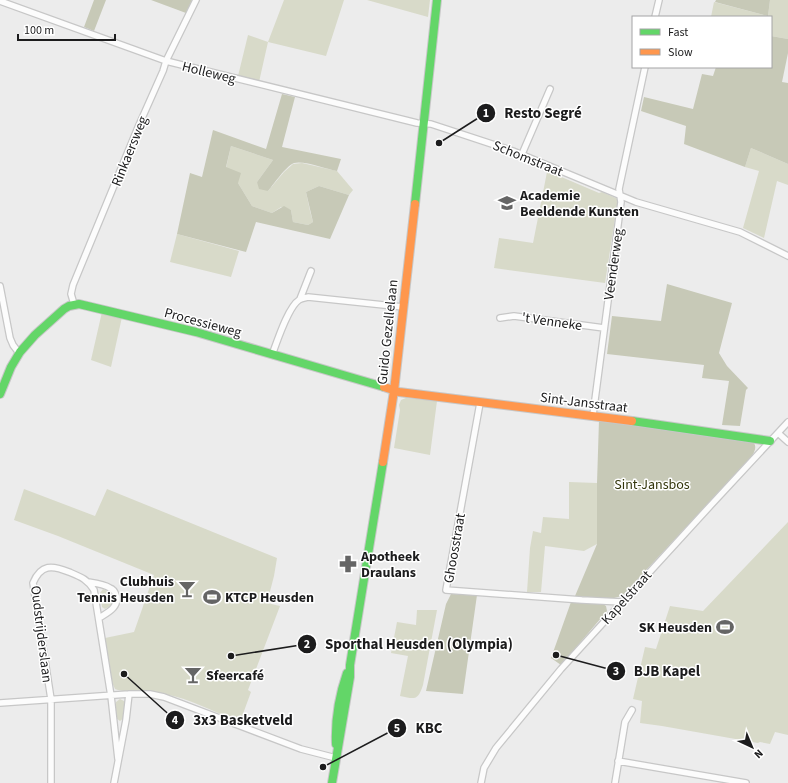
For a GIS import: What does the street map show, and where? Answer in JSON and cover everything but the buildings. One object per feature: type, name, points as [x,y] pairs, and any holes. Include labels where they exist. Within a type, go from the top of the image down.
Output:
[{"type":"street","name":"Rinkaersweg","points":[[74,304],[71,294],[74,285],[166,61],[196,0]]},
{"type":"street","name":"Guido Gezellelaan","points":[[332,783],[394,391],[437,0]]},
{"type":"street","points":[[655,16],[659,0]]},
{"type":"street","name":"Holleweg","points":[[0,1],[166,61],[424,124]]},
{"type":"street","name":"Veenderweg","points":[[593,415],[621,202],[619,189],[645,68]]},
{"type":"street","points":[[522,154],[550,89]]},
{"type":"street","name":"Schomstraat","points":[[424,124],[431,124],[522,154],[620,196],[658,209],[740,232],[788,256]]},
{"type":"street","points":[[272,355],[294,305],[300,299],[311,271]]},
{"type":"street","points":[[0,286],[10,338],[19,353]]},
{"type":"street","points":[[300,299],[308,297],[403,307]]},
{"type":"street","points":[[0,394],[11,368],[25,345],[64,309],[74,304]]},
{"type":"street","name":"Processieweg","points":[[74,304],[196,332],[394,391]]},
{"type":"street","name":"'t Venneke","points":[[500,318],[514,316],[604,328]]},
{"type":"street","name":"Sint-Jansstraat","points":[[394,391],[480,403],[593,415],[770,441]]},
{"type":"street","name":"Ghoosstraat","points":[[480,403],[446,590],[622,602]]},
{"type":"street","name":"Kapelstraat","points":[[481,783],[484,768],[496,748],[561,669],[788,422]]},
{"type":"street","points":[[778,433],[788,442]]},
{"type":"street","name":"Oudstrijderslaan","points":[[51,783],[51,700],[33,583],[36,575],[40,571],[53,566],[82,577],[88,582],[108,587],[113,590],[116,595],[116,602],[113,608],[99,618]]},
{"type":"street","points":[[88,582],[94,590],[99,618],[111,696],[118,759]]},
{"type":"street","points":[[114,783],[126,720],[129,694]]},
{"type":"street","points":[[0,703],[86,696],[150,694],[174,699],[301,748],[336,755]]},
{"type":"street","points":[[615,783],[625,722],[632,710]]},
{"type":"street","points":[[618,761],[746,783]]},
{"type":"green space","points":[[94,0],[106,0],[94,31],[84,27]]},
{"type":"green space","points":[[151,0],[192,0],[186,13]]},
{"type":"green space","points":[[284,0],[344,0],[326,56],[268,42]]},
{"type":"green space","points":[[367,0],[430,0],[428,17]]},
{"type":"green space","points":[[716,0],[770,0],[768,16],[715,2]]},
{"type":"green space","points":[[770,0],[788,0],[788,39],[772,36],[772,16],[768,16]]},
{"type":"green space","points":[[714,2],[768,16],[711,16]]},
{"type":"green space","points":[[248,35],[268,42],[259,82],[238,76]]},
{"type":"green space","points":[[772,36],[788,39],[788,53],[782,82],[788,83],[788,164],[751,148],[745,167],[684,144],[686,126],[641,111],[644,97],[693,109],[702,74],[713,76],[716,68],[772,68]]},
{"type":"green space","points":[[282,94],[295,97],[282,147],[341,159],[337,171],[309,164],[298,162],[294,163],[284,171],[268,191],[259,189],[257,182],[273,160],[231,146],[226,167],[241,173],[238,183],[252,206],[272,213],[284,206],[291,210],[293,222],[308,225],[313,222],[306,192],[319,186],[349,195],[330,239],[256,222],[246,252],[177,234],[190,173],[202,177],[213,130],[266,149]]},
{"type":"green space","points":[[231,146],[273,160],[257,182],[268,191],[293,164],[302,163],[337,171],[353,190],[349,195],[319,186],[306,192],[313,222],[308,225],[293,222],[291,210],[281,207],[272,213],[252,206],[238,183],[226,168]]},
{"type":"green space","points":[[751,148],[788,164],[788,185],[777,181],[764,238],[743,228],[759,171],[745,167]]},
{"type":"green space","points":[[550,170],[552,173],[599,193],[602,192],[618,199],[605,283],[494,268],[499,238],[533,243],[547,172]]},
{"type":"green space","points":[[177,234],[239,251],[231,277],[170,262]]},
{"type":"green space","points":[[667,284],[732,303],[719,353],[727,366],[748,388],[746,390],[740,426],[722,425],[729,381],[702,378],[704,365],[607,354],[612,316],[661,321]]},
{"type":"green space","points":[[102,312],[122,317],[111,367],[91,360]]},
{"type":"green space","points":[[406,398],[437,401],[430,455],[394,448],[400,410],[399,405],[401,400]]},
{"type":"green space","name":"Sint-Jansbos","points":[[599,420],[753,442],[755,447],[752,456],[622,596],[610,599],[575,596],[597,544]]},
{"type":"green space","points":[[569,482],[597,483],[597,544],[584,551],[545,546],[541,592],[527,592],[530,548],[533,531],[541,533],[543,517],[569,519]]},
{"type":"green space","points":[[24,489],[95,516],[107,489],[277,558],[267,603],[280,606],[248,690],[251,692],[240,722],[193,702],[173,696],[115,689],[111,680],[105,638],[134,632],[154,575],[14,520]]},
{"type":"green space","name":"SK Heusden","points":[[788,522],[788,735],[775,732],[770,744],[640,723],[642,701],[633,699],[645,647],[656,649],[670,606],[703,611]]},
{"type":"green space","points":[[103,589],[110,592],[112,598],[112,605],[105,609],[102,607],[100,593]]},
{"type":"green space","points":[[451,594],[477,595],[463,694],[426,691],[446,604]]},
{"type":"green space","points":[[571,602],[603,604],[606,606],[607,611],[561,665],[551,658]]},
{"type":"green space","points":[[417,610],[437,610],[423,685],[419,694],[413,698],[400,696],[408,656],[391,653],[397,622],[416,625]]},
{"type":"green space","points":[[120,699],[126,703],[124,718],[120,721],[116,718],[115,706],[116,702]]},
{"type":"traffic: fast","points":[[415,204],[437,0]]},
{"type":"traffic: fast","points":[[0,394],[11,367],[20,352],[35,335],[64,309],[69,306],[79,304],[196,332],[384,387]]},
{"type":"traffic: fast","points":[[632,421],[770,441]]},
{"type":"traffic: fast","points":[[332,783],[383,462]]},
{"type":"traffic: fast","points":[[336,744],[338,708],[347,673]]},
{"type":"traffic: slow","points":[[383,462],[394,391],[415,204]]},
{"type":"traffic: slow","points":[[384,387],[399,392],[632,421]]},
{"type":"place","name":"Resto Segré","points":[[439,143]]},
{"type":"place","name":"Academie Beeldende Kunsten","points":[[507,203]]},
{"type":"place","name":"Apotheek Draulans","points":[[348,564]]},
{"type":"place","name":"Clubhuis Tennis Heusden","points":[[187,589]]},
{"type":"place","name":"KTCP Heusden","points":[[212,597]]},
{"type":"place","name":"SK Heusden","points":[[725,627]]},
{"type":"place","name":"BJB Kapel","points":[[556,655]]},
{"type":"place","name":"Sporthal Heusden (Olympia)","points":[[231,656]]},
{"type":"place","name":"3x3 Basketveld","points":[[124,674]]},
{"type":"place","name":"Sfeercafé","points":[[193,675]]},
{"type":"place","name":"KBC","points":[[323,767]]}]
